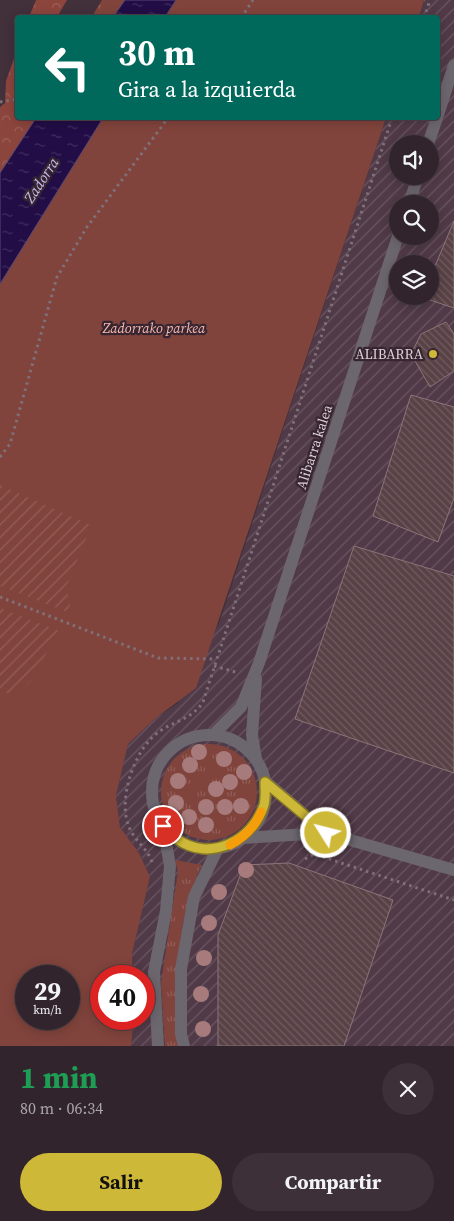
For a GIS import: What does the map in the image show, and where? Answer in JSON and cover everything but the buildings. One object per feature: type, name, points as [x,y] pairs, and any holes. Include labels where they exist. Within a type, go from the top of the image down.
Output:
[{"type":"street","points":[[440,107],[454,65]]},
{"type":"street","points":[[431,135],[436,120]]},
{"type":"street","name":"Alibarra kalea","points":[[213,735],[241,707],[258,666],[395,245]]},
{"type":"street","name":"Alibarra kalea","points":[[256,759],[252,736],[258,666]]},
{"type":"street","points":[[242,838],[257,823],[265,803],[265,782],[256,759],[244,747],[230,738],[213,735],[197,736],[182,741],[168,751],[159,764],[153,780],[152,796],[155,812],[163,826],[178,840],[197,848],[218,848],[242,838],[326,833],[454,870]]},
{"type":"street","points":[[265,782],[326,833]]},
{"type":"street","points":[[156,1044],[154,972],[166,911],[170,866],[163,826]]},
{"type":"street","points":[[184,1046],[181,1034],[181,969],[194,897],[218,848]]},
{"type":"path","points":[[243,15],[253,0]]},
{"type":"path","points":[[425,15],[430,0]]},
{"type":"path","points":[[0,102],[15,100]]},
{"type":"path","points":[[0,457],[10,444],[57,277],[86,227],[166,120]]},
{"type":"path","points":[[154,868],[150,858],[130,829],[125,816],[128,786],[147,742],[172,722],[189,716],[198,709],[216,659],[391,120]]},
{"type":"path","points":[[0,597],[158,658],[216,659]]},
{"type":"path","points":[[305,859],[314,854],[454,900]]},
{"type":"shaded area","points":[[424,0],[454,0],[454,1046],[131,1046],[133,1030],[155,1030],[155,965],[132,965],[132,954],[150,877],[139,853],[120,827],[116,796],[128,744],[157,717],[177,704],[220,621],[385,120],[440,120],[440,15],[420,15]]},
{"type":"green space","points":[[36,0],[67,0],[58,15],[30,15]]},
{"type":"green space","points":[[102,0],[125,0],[114,15],[93,15]]},
{"type":"green space","points":[[176,0],[424,0],[420,15],[167,15]]},
{"type":"green space","points":[[15,56],[15,120],[35,120],[0,173],[0,107],[5,103],[6,81]]},
{"type":"green space","name":"Zadorrako parkea","points":[[102,120],[385,120],[196,688],[157,717],[128,744],[116,796],[120,827],[139,853],[150,877],[132,954],[132,965],[90,965],[90,1030],[133,1030],[131,1046],[0,1046],[0,284]]},
{"type":"green space","points":[[0,485],[95,527],[88,534],[66,587],[72,614],[0,586]]},
{"type":"green space","points":[[0,608],[59,631],[30,682],[12,697],[0,688]]},
{"type":"green space","points":[[209,744],[227,748],[243,758],[253,774],[257,792],[253,810],[243,826],[227,836],[209,840],[191,836],[175,826],[165,810],[161,792],[165,774],[175,758],[191,748]]},
{"type":"green space","points":[[175,860],[202,865],[186,910],[179,954],[181,1046],[165,1046],[161,983],[178,872]]},
{"type":"water","points":[[125,0],[176,0],[166,15],[114,15]]},
{"type":"water","name":"Zadorra","points":[[35,120],[102,120],[0,284],[0,173]]},
{"type":"slow traffic","points":[[230,845],[242,838],[257,823],[261,812]]},
{"type":"place","name":"ALIBARRA","points":[[433,354]]},
{"type":"route","points":[[163,826],[178,840],[197,848],[218,848],[230,845],[242,838],[257,823],[265,803],[265,782],[326,833]]}]
